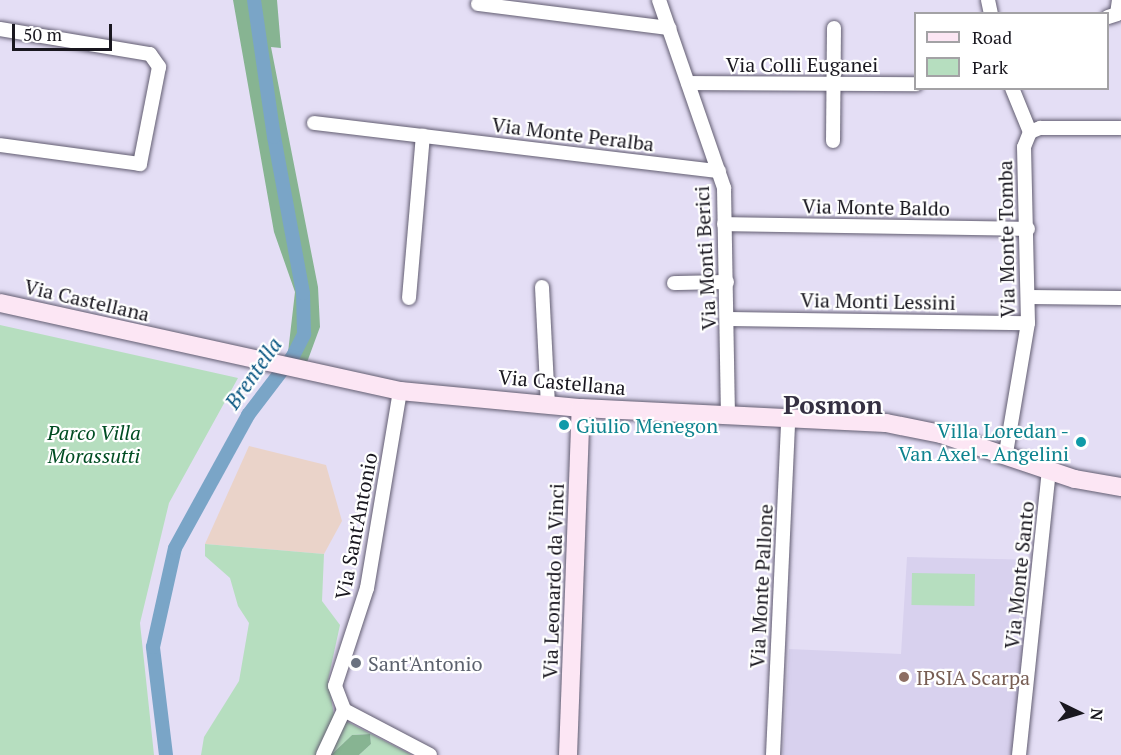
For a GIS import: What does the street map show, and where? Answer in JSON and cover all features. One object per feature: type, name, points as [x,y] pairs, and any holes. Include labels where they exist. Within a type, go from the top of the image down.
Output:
[{"type":"main road","name":"Via Castellana","points":[[0,303],[400,391],[581,408],[886,423],[1006,453],[1049,470],[1121,487]]},
{"type":"main road","name":"Via Leonardo da Vinci","points":[[568,755],[581,408]]},
{"type":"street","name":"Via Monti Berici","points":[[659,0],[719,171],[727,282],[728,416]]},
{"type":"street","points":[[1109,16],[1117,14],[1119,0]]},
{"type":"street","points":[[478,4],[669,28]]},
{"type":"street","points":[[833,141],[834,28]]},
{"type":"street","points":[[0,29],[150,54],[159,67],[140,165],[0,145]]},
{"type":"street","name":"Via Colli Euganei","points":[[688,83],[914,84]]},
{"type":"street","points":[[1013,90],[1030,132],[1040,128],[1121,128]]},
{"type":"street","name":"Via Monte Peralba","points":[[314,123],[719,171]]},
{"type":"street","name":"Via Monte Tomba","points":[[1006,453],[1028,323],[1028,229],[1024,147],[1030,132]]},
{"type":"street","points":[[409,298],[423,136]]},
{"type":"street","name":"Via Monte Baldo","points":[[724,224],[1028,229]]},
{"type":"street","points":[[674,283],[727,282]]},
{"type":"street","points":[[542,288],[548,405]]},
{"type":"street","points":[[1029,297],[1121,298]]},
{"type":"street","name":"Via Monti Lessini","points":[[728,319],[1028,323]]},
{"type":"street","name":"Via Sant'Antonio","points":[[344,710],[338,698],[336,676],[367,588],[400,391]]},
{"type":"street","name":"Via Monte Pallone","points":[[773,755],[788,419]]},
{"type":"street","name":"Via Monte Santo","points":[[1019,755],[1049,470]]},
{"type":"street","points":[[323,755],[344,710],[430,755]]},
{"type":"shaded area","points":[[249,446],[326,465],[342,521],[324,554],[205,544]]},
{"type":"shaded area","name":"IPSIA Scarpa","points":[[907,557],[1034,560],[1012,755],[783,755],[789,649],[901,654]]},
{"type":"green space","points":[[233,0],[277,0],[281,48],[271,47],[318,287],[320,327],[306,365],[287,361],[295,292],[274,232]]},
{"type":"green space","name":"Parco Villa Morassutti","points":[[0,325],[238,378],[169,503],[140,623],[154,755],[0,755]]},
{"type":"green space","points":[[205,544],[324,554],[322,601],[340,625],[328,680],[334,715],[412,755],[359,755],[371,744],[370,734],[352,735],[331,755],[201,755],[204,737],[239,681],[249,623],[238,606],[230,578],[205,556]]},
{"type":"green space","points":[[912,573],[975,574],[974,606],[911,605]]},
{"type":"green space","points":[[370,734],[371,744],[359,755],[331,755],[352,735]]},
{"type":"waterway","name":"Brentella","points":[[166,755],[153,647],[175,548],[248,415],[293,356],[304,334],[303,293],[274,137],[254,0]]},
{"type":"place","name":"Giulio Menegon","points":[[564,425]]},
{"type":"place","name":"Villa Loredan - Van Axel - Angelini","points":[[1081,442]]},
{"type":"place","name":"Sant'Antonio","points":[[356,663]]},
{"type":"place","name":"IPSIA Scarpa","points":[[904,677]]},
{"type":"district","name":"Posmon","points":[[833,405]]}]
